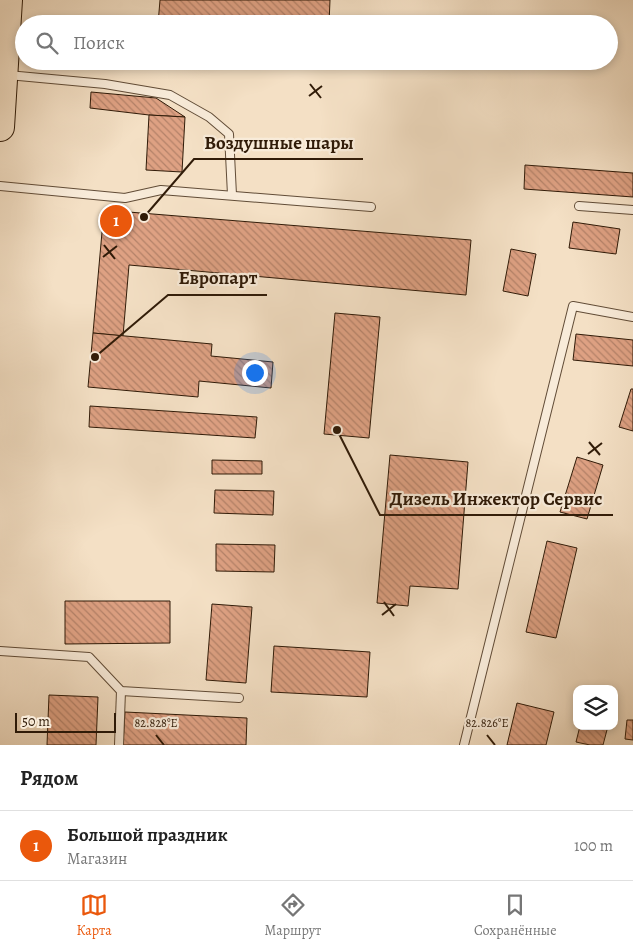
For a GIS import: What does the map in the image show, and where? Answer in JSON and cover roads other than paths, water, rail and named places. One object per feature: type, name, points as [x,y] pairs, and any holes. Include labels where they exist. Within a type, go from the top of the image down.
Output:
[{"type":"highway","points":[[0,127],[8,0]]},
{"type":"lane","points":[[3,75],[105,84],[170,95],[209,117],[229,134],[232,195]]},
{"type":"lane","points":[[0,186],[125,198],[161,190],[371,207]]},
{"type":"lane","points":[[579,206],[633,210]]},
{"type":"lane","points":[[464,745],[573,306],[633,317]]},
{"type":"lane","points":[[0,651],[89,657],[121,692],[119,745]]},
{"type":"lane","points":[[121,692],[239,698]]},
{"type":"place","name":"Воздушные шары","points":[[144,217]]},
{"type":"place","name":"Большой праздник","points":[[116,221]]},
{"type":"place","name":"Европарт","points":[[95,357]]},
{"type":"place","name":"Дизель Инжектор Сервис","points":[[337,430]]}]
